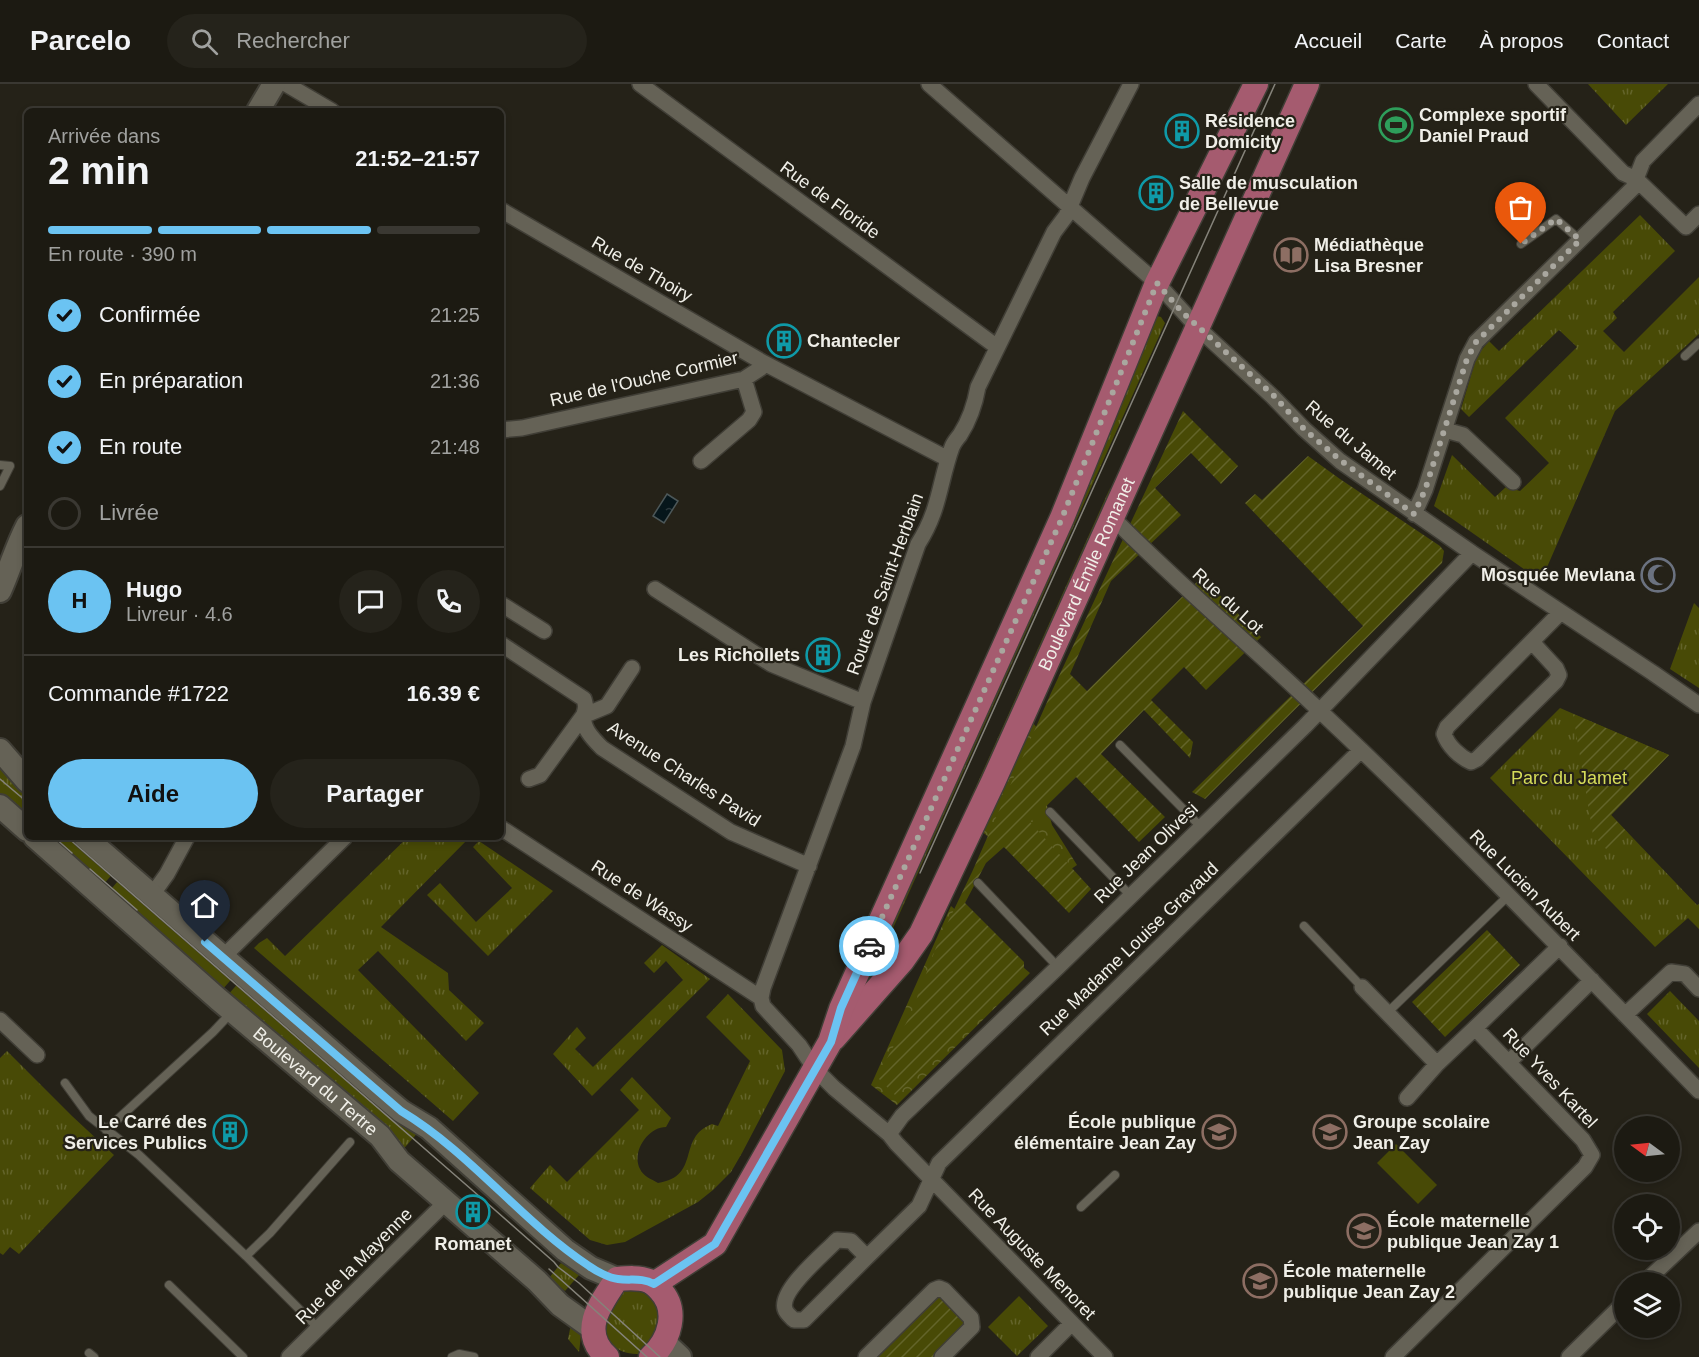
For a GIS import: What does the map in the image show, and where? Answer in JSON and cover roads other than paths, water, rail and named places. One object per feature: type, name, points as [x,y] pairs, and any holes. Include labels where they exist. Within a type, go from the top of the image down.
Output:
[{"type":"main road","points":[[260,108],[274,84]]},
{"type":"main road","name":"Boulevard Émile Romanet","points":[[831,1042],[841,1008],[1062,518],[1157,283],[1256,84]]},
{"type":"main road","name":"Boulevard Émile Romanet","points":[[654,1284],[715,1244],[831,1042],[902,961],[921,934],[993,782],[1307,84]]},
{"type":"main road","points":[[0,591],[24,532]]},
{"type":"main road","points":[[0,750],[24,778]]},
{"type":"main road","points":[[0,806],[24,827]]},
{"type":"main road","name":"Boulevard du Tertre","points":[[38,840],[232,1011],[380,1136],[399,1161],[537,1281],[560,1305],[592,1328]]},
{"type":"main road","name":"Boulevard du Tertre","points":[[88,840],[401,1111],[429,1128],[565,1250],[591,1268],[617,1279]]},
{"type":"main road","points":[[607,1357],[596,1341],[592,1328],[599,1308],[617,1279],[633,1278],[654,1284],[668,1302],[670,1321],[665,1352]]},
{"type":"street","points":[[286,84],[327,108]]},
{"type":"street","name":"Rue de Floride","points":[[640,84],[997,347]]},
{"type":"street","name":"Rue du Jamet","points":[[929,84],[1157,283],[1197,327],[1274,396],[1304,429],[1340,460],[1414,514],[1699,705]]},
{"type":"street","name":"Route de Saint-Herblain","points":[[761,998],[766,978],[853,746],[863,702],[918,544],[929,526],[936,507],[953,443],[960,435],[976,402],[978,387],[1054,232],[1066,216],[1082,178],[1131,84]]},
{"type":"street","points":[[1536,84],[1623,173],[1636,179],[1686,227],[1699,214]]},
{"type":"street","points":[[1414,514],[1423,496],[1467,359],[1476,342],[1633,188],[1643,160],[1699,104]]},
{"type":"street","name":"Rue de Thoiry","points":[[504,212],[764,363]]},
{"type":"street","name":"Rue de l'Ouche Cormier","points":[[504,430],[522,428],[744,379],[761,368],[764,363],[948,459]]},
{"type":"street","points":[[701,461],[749,420],[754,412],[744,379]]},
{"type":"street","points":[[1445,430],[1463,435],[1513,482]]},
{"type":"street","name":"Rue du Lot","points":[[1112,517],[1161,567],[1320,711]]},
{"type":"street","name":"Rue Jean Olivesi","points":[[889,1134],[902,1116],[1320,711],[1472,553]]},
{"type":"street","points":[[655,589],[771,664],[863,702]]},
{"type":"street","points":[[504,606],[544,630]]},
{"type":"street","points":[[1532,642],[1556,668],[1559,675],[1556,681],[1477,759],[1471,762],[1464,759],[1446,741],[1444,734],[1447,727],[1561,612]]},
{"type":"street","name":"Avenue Charles Pavid","points":[[504,646],[584,699],[586,708],[583,716],[540,776],[529,779]]},
{"type":"street","name":"Avenue Charles Pavid","points":[[583,716],[607,706],[632,668]]},
{"type":"street","name":"Rue Lucien Aubert","points":[[1320,711],[1560,946],[1699,1091]]},
{"type":"street","name":"Avenue Charles Pavid","points":[[583,716],[589,735],[602,748],[731,832],[809,866]]},
{"type":"street","name":"Rue Madame Louise Gravaud","points":[[867,1257],[851,1241],[837,1240],[791,1286],[784,1301],[785,1310],[794,1320],[804,1320],[919,1206],[939,1162],[1360,750]]},
{"type":"street","name":"Rue de Wassy","points":[[504,830],[761,998]]},
{"type":"street","points":[[152,895],[167,874],[185,840]]},
{"type":"street","points":[[223,957],[342,840]]},
{"type":"street","points":[[1475,1028],[1560,946]]},
{"type":"street","points":[[1625,1015],[1671,972],[1684,974],[1699,989]]},
{"type":"street","points":[[1509,1062],[1592,980]]},
{"type":"street","points":[[1362,987],[1437,1064]]},
{"type":"street","points":[[761,998],[763,1006],[799,1044],[815,1069],[840,1094],[889,1134],[931,1179]]},
{"type":"street","points":[[0,1020],[37,1055]]},
{"type":"street","name":"Rue Yves Kartel","points":[[1393,1357],[1586,1167],[1592,1155],[1583,1140],[1475,1028],[1437,1064],[1407,1098]]},
{"type":"street","name":"Rue Auguste Menoret","points":[[931,1179],[1105,1357]]},
{"type":"street","name":"Rue de la Mayenne","points":[[289,1357],[446,1202]]},
{"type":"street","points":[[1656,1272],[1699,1231]]},
{"type":"street","points":[[866,1357],[934,1290],[939,1288],[944,1290],[971,1318],[973,1324],[972,1328],[942,1357]]},
{"type":"street","points":[[1569,1357],[1614,1313]]},
{"type":"street","points":[[1038,1357],[1072,1323]]},
{"type":"lane","points":[[1521,244],[1556,219],[1580,240]]},
{"type":"lane","points":[[1685,356],[1699,343]]},
{"type":"lane","points":[[0,465],[10,466],[0,486]]},
{"type":"lane","points":[[1120,745],[1201,827]]},
{"type":"lane","points":[[1050,812],[1131,896]]},
{"type":"lane","points":[[978,883],[1058,967]]},
{"type":"lane","points":[[1387,1013],[1508,896]]},
{"type":"lane","points":[[1304,926],[1362,987]]},
{"type":"lane","points":[[106,1130],[213,1032],[232,1011]]},
{"type":"lane","points":[[65,1083],[89,1116],[139,1155],[318,1328]]},
{"type":"lane","points":[[246,1256],[277,1225],[350,1142]]},
{"type":"lane","points":[[1081,1208],[1115,1176]]},
{"type":"lane","points":[[169,1285],[243,1357]]},
{"type":"lane","points":[[452,1357],[459,1354],[474,1357]]},
{"type":"water","points":[[667,494],[678,501],[664,523],[653,516]]},
{"type":"tram line","points":[[920,873],[1275,84]]},
{"type":"tram line","points":[[0,779],[24,799]]},
{"type":"tram line","points":[[57,840],[72,853]]},
{"type":"tram line","points":[[70,840],[579,1283],[660,1357]]},
{"type":"tram line","points":[[90,869],[137,910]]},
{"type":"tram line","points":[[549,1269],[647,1357]]},
{"type":"place","name":"Complexe sportif Daniel Praud","points":[[1396,125]]},
{"type":"place","name":"Résidence Domicity","points":[[1182,131]]},
{"type":"place","name":"Salle de musculation de Bellevue","points":[[1156,193]]},
{"type":"place","name":"Médiathèque Lisa Bresner","points":[[1291,255]]},
{"type":"place","name":"Chantecler","points":[[784,341]]},
{"type":"place","name":"Mosquée Mevlana","points":[[1658,575]]},
{"type":"place","name":"Les Richollets","points":[[823,655]]},
{"type":"place","name":"Le Carré des Services Publics","points":[[230,1132]]},
{"type":"place","name":"École publique élémentaire Jean Zay","points":[[1219,1132]]},
{"type":"place","name":"Groupe scolaire Jean Zay","points":[[1330,1132]]},
{"type":"place","name":"Romanet","points":[[473,1212]]},
{"type":"place","name":"École maternelle publique Jean Zay 1","points":[[1364,1231]]},
{"type":"place","name":"École maternelle publique Jean Zay 2","points":[[1260,1281]]},
{"type":"park label","name":"Parc du Jamet","points":[[1569,778]]}]
